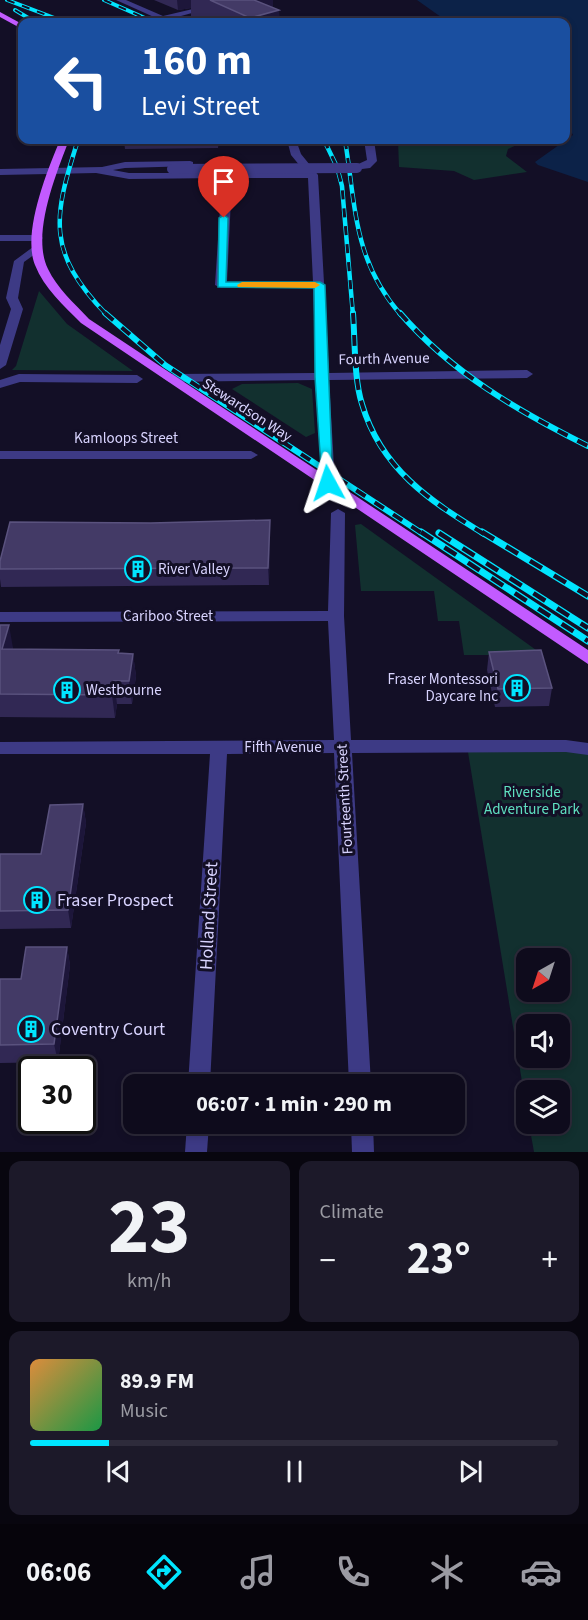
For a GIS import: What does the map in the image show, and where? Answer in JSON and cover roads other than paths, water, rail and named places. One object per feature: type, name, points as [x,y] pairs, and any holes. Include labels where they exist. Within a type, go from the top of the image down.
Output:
[{"type":"main road","points":[[0,14],[18,25]]},
{"type":"main road","points":[[37,244],[52,171],[62,144]]},
{"type":"main road","name":"Stewardson Way","points":[[37,244],[45,274],[85,321],[588,658]]},
{"type":"street","points":[[120,0],[159,18]]},
{"type":"street","points":[[165,18],[216,5]]},
{"type":"street","points":[[293,144],[296,156],[313,175],[320,285],[321,377],[328,483]]},
{"type":"street","points":[[0,172],[360,168],[372,161],[370,144]]},
{"type":"street","points":[[99,171],[129,176],[228,170],[276,165],[296,156]]},
{"type":"street","points":[[228,170],[313,175]]},
{"type":"street","points":[[228,170],[221,285],[320,285]]},
{"type":"street","points":[[0,238],[37,244]]},
{"type":"street","points":[[0,365],[17,309],[12,298],[19,261],[37,244]]},
{"type":"street","name":"Fourth Avenue","points":[[169,378],[527,374]]},
{"type":"street","points":[[0,384],[19,378],[137,379]]},
{"type":"street","name":"Kamloops Street","points":[[0,455],[251,455]]},
{"type":"street","name":"Fourteenth Street","points":[[338,513],[336,616],[359,1074]]},
{"type":"street","name":"Cariboo Street","points":[[0,617],[336,616]]},
{"type":"street","name":"Fifth Avenue","points":[[0,748],[566,746],[588,749]]},
{"type":"street","name":"Holland Street","points":[[200,1074],[219,747]]},
{"type":"street","points":[[196,1152],[197,1134]]},
{"type":"street","points":[[362,1134],[363,1152]]},
{"type":"water","points":[[417,0],[588,0],[588,182],[535,162],[560,144],[570,144],[570,137],[573,135],[570,129],[570,18],[442,18]]},
{"type":"railway","points":[[7,0],[54,18]]},
{"type":"railway","points":[[104,0],[145,18]]},
{"type":"railway","points":[[15,10],[28,18]]},
{"type":"railway","points":[[77,144],[63,191],[60,233],[64,253],[73,272],[87,293],[106,314]]},
{"type":"railway","points":[[326,144],[337,167],[342,186],[353,315]]},
{"type":"railway","points":[[346,144],[355,210],[365,253],[385,294],[401,315]]},
{"type":"railway","points":[[353,313],[359,394],[370,427],[381,447],[410,481],[427,496],[484,534]]},
{"type":"railway","points":[[400,313],[441,354],[487,389],[536,419],[588,446]]},
{"type":"railway","points":[[106,314],[165,365],[423,534]]},
{"type":"railway","points":[[421,532],[588,641]]},
{"type":"railway","points":[[482,532],[588,596]]},
{"type":"railway","points":[[439,533],[588,628]]},
{"type":"place","name":"River Valley","points":[[138,569]]},
{"type":"place","name":"Fraser Montessori Daycare Inc","points":[[517,688]]},
{"type":"place","name":"Westbourne","points":[[67,690]]},
{"type":"place","name":"Fraser Prospect","points":[[37,900]]},
{"type":"place","name":"Coventry Court","points":[[31,1029]]},
{"type":"park label","name":"Riverside Adventure Park","points":[[532,800]]}]
